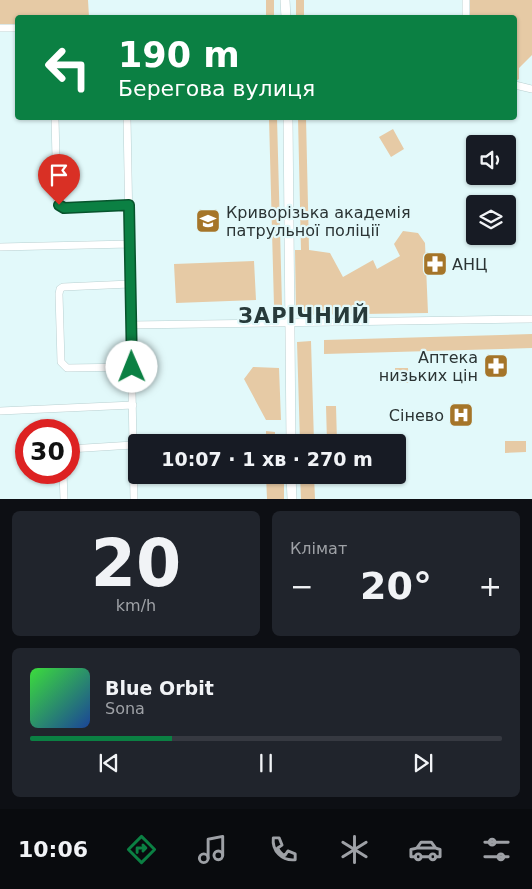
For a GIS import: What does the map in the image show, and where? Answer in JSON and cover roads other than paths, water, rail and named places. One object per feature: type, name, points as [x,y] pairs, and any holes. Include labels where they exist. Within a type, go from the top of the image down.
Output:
[{"type":"main road","points":[[285,0],[286,15]]},
{"type":"main road","points":[[288,120],[291,434]]},
{"type":"main road","points":[[291,484],[292,499]]},
{"type":"street","points":[[466,0],[466,15]]},
{"type":"street","points":[[0,28],[15,28]]},
{"type":"street","points":[[517,85],[532,89]]},
{"type":"street","points":[[55,120],[57,199],[59,205],[64,208],[129,205]]},
{"type":"street","points":[[127,120],[133,434]]},
{"type":"street","points":[[0,247],[130,244]]},
{"type":"street","points":[[130,284],[63,287],[60,289],[60,362],[62,366],[67,368],[132,367]]},
{"type":"street","points":[[131,325],[532,319]]},
{"type":"street","points":[[0,411],[133,406]]},
{"type":"street","points":[[80,448],[128,445]]},
{"type":"street","points":[[63,484],[64,499]]},
{"type":"street","points":[[134,484],[134,499]]},
{"type":"place","name":"Криворізька академія патрульної поліції","points":[[208,221]]},
{"type":"place","name":"АНЦ","points":[[435,264]]},
{"type":"place","name":"Аптека низьких цін","points":[[496,366]]},
{"type":"place","name":"Сінево","points":[[461,415]]},
{"type":"district","name":"ЗАРІЧНИЙ","points":[[304,316]]}]
